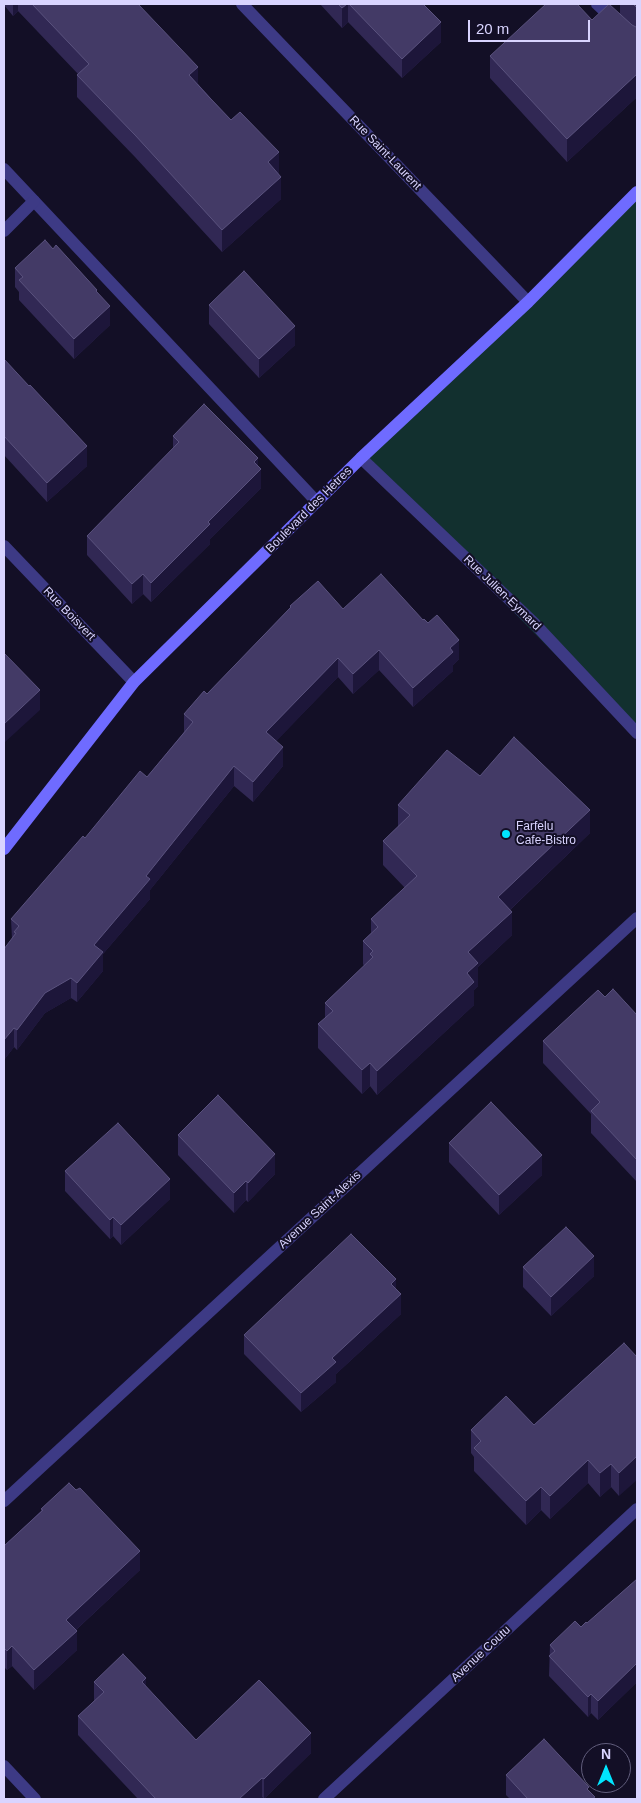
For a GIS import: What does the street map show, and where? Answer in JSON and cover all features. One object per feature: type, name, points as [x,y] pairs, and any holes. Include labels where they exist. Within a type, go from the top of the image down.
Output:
[{"type":"street","name":"Rue Saint-Laurent","points":[[242,4],[528,302]]},
{"type":"street","points":[[597,4],[637,42]]},
{"type":"street","points":[[4,169],[317,502]]},
{"type":"street","name":"Boulevard des Hetres","points":[[4,849],[134,682],[361,458],[528,302],[637,192]]},
{"type":"street","points":[[4,230],[34,201]]},
{"type":"street","name":"Rue Julien-Eymard","points":[[361,458],[534,623],[637,733]]},
{"type":"street","name":"Rue Boisvert","points":[[4,546],[134,682]]},
{"type":"street","name":"Avenue Saint-Alexis","points":[[4,1501],[637,918]]},
{"type":"street","name":"Avenue Coutu","points":[[324,1799],[637,1508]]},
{"type":"street","points":[[4,1766],[35,1799]]},
{"type":"green space","points":[[637,198],[637,737],[361,458]]},
{"type":"building","points":[[32,4],[138,4],[198,67],[189,75],[210,98],[231,120],[240,112],[279,152],[268,162],[281,177],[222,230],[77,75],[89,64]]},
{"type":"building","points":[[338,4],[347,4],[342,8]]},
{"type":"building","points":[[349,4],[423,4],[441,22],[402,59]]},
{"type":"building","points":[[546,4],[577,4],[592,20],[609,4],[632,25],[637,27],[637,74],[567,139],[490,56]]},
{"type":"building","points":[[45,240],[53,249],[56,245],[110,306],[74,339],[19,280],[23,277],[15,268]]},
{"type":"building","points":[[244,271],[295,326],[259,359],[209,305]]},
{"type":"building","points":[[4,359],[87,446],[47,483],[4,436]]},
{"type":"building","points":[[204,404],[258,458],[254,462],[261,469],[151,583],[143,574],[132,584],[87,536],[179,442],[173,436]]},
{"type":"building","points":[[381,574],[423,620],[428,623],[437,615],[459,640],[450,648],[453,652],[413,688],[379,650],[353,674],[338,658],[266,732],[283,747],[253,782],[234,766],[146,876],[150,879],[94,945],[103,952],[77,983],[71,978],[45,993],[17,1030],[14,1028],[4,1040],[4,949],[19,926],[11,919],[83,836],[85,838],[140,771],[147,777],[193,722],[184,714],[204,691],[207,694],[290,606],[318,581],[343,609]]},
{"type":"building","points":[[4,653],[40,690],[4,724]]},
{"type":"building","points":[[514,737],[590,810],[498,897],[512,912],[468,952],[478,963],[467,973],[474,982],[377,1071],[370,1063],[362,1070],[318,1024],[333,1011],[325,1003],[373,957],[370,954],[373,951],[363,941],[378,927],[371,919],[417,876],[383,841],[410,815],[398,805],[447,750],[480,776]]},
{"type":"building","points":[[613,989],[637,1015],[637,1160],[591,1111],[600,1102],[543,1041],[598,990],[605,997]]},
{"type":"building","points":[[218,1095],[275,1154],[248,1183],[246,1181],[234,1193],[178,1135]]},
{"type":"building","points":[[491,1102],[542,1155],[499,1195],[449,1143]]},
{"type":"building","points":[[118,1123],[170,1179],[121,1225],[113,1217],[110,1220],[65,1171]]},
{"type":"building","points":[[566,1227],[594,1256],[551,1297],[523,1267]]},
{"type":"building","points":[[351,1234],[396,1279],[391,1284],[401,1294],[332,1358],[336,1362],[301,1393],[244,1335]]},
{"type":"building","points":[[624,1343],[637,1357],[637,1456],[619,1473],[611,1464],[600,1473],[588,1460],[550,1496],[541,1487],[526,1501],[474,1448],[481,1441],[471,1430],[506,1396],[534,1425]]},
{"type":"building","points":[[69,1483],[76,1490],[80,1488],[140,1551],[66,1620],[77,1631],[34,1670],[12,1646],[7,1651],[4,1648],[4,1546]]},
{"type":"building","points":[[637,1579],[637,1663],[598,1701],[591,1694],[588,1697],[549,1656],[555,1651],[550,1645],[575,1621],[581,1627],[587,1623]]},
{"type":"building","points":[[123,1654],[146,1678],[142,1682],[196,1740],[259,1680],[311,1733],[264,1779],[262,1778],[239,1799],[156,1799],[78,1716],[104,1692],[94,1682]]},
{"type":"building","points":[[544,1739],[581,1778],[581,1793],[591,1793],[595,1797],[592,1799],[528,1799],[506,1775]]},
{"type":"place","name":"Farfelu Cafe-Bistro","points":[[506,834]]}]
